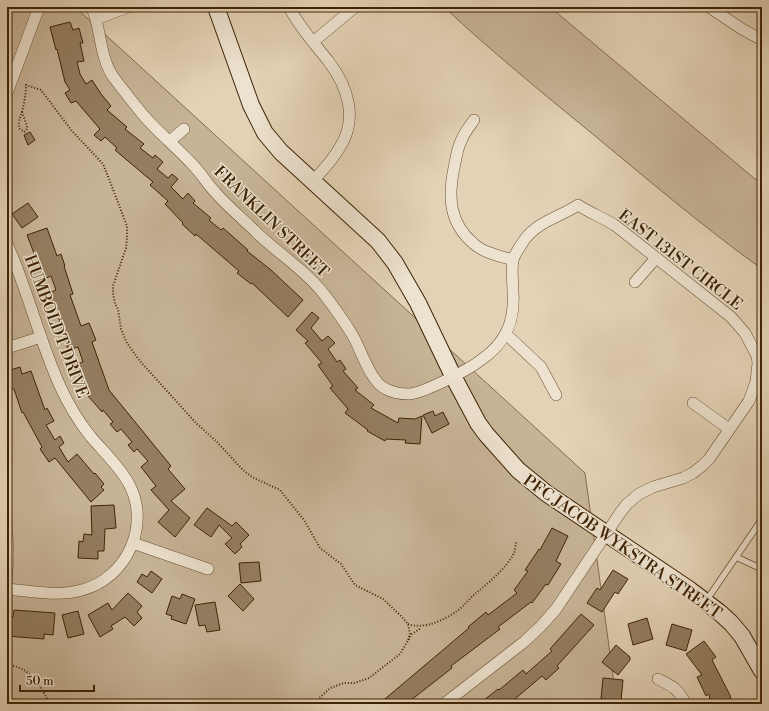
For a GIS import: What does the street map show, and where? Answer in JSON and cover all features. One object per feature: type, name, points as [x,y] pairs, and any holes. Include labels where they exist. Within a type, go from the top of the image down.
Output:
[{"type":"street","points":[[7,93],[39,7]]},
{"type":"street","name":"FRANKLIN STREET","points":[[90,7],[96,19],[105,58],[113,76],[144,116],[193,165],[214,191],[262,238],[309,278],[321,291],[343,320],[378,384],[384,389],[399,394],[409,394],[424,390],[453,376]]},
{"type":"street","points":[[96,19],[128,7]]},
{"type":"street","name":"PFC JACOB WYKSTRA STREET","points":[[216,7],[251,105],[265,133],[281,152],[378,241],[395,262],[418,303],[453,376],[486,434],[518,470],[546,493],[706,601],[731,623],[742,636],[762,669]]},
{"type":"street","points":[[289,7],[340,78],[348,97],[348,126],[343,142],[330,162],[313,181]]},
{"type":"street","points":[[313,42],[355,7]]},
{"type":"street","points":[[709,7],[742,29],[762,40]]},
{"type":"street","points":[[474,120],[461,139],[458,148],[450,193],[454,215],[462,230],[474,244],[497,255],[513,260]]},
{"type":"street","points":[[170,141],[184,129]]},
{"type":"street","name":"EAST 131ST CIRCLE","points":[[444,704],[456,700],[542,626],[556,609],[627,504],[639,494],[653,487],[683,478],[693,473],[703,465],[747,404],[754,389],[758,363],[757,356],[745,333],[731,317],[616,226],[602,217],[589,212],[578,204],[567,212],[553,217],[538,226],[525,240],[513,260],[513,316],[506,334],[495,348],[483,359],[453,376]]},
{"type":"street","name":"HUMBOLDT DRIVE","points":[[7,244],[60,386],[71,408],[130,485],[137,505],[138,519],[133,543],[127,557],[111,575],[99,583],[82,590],[66,593],[7,589]]},
{"type":"street","points":[[635,282],[656,258]]},
{"type":"street","points":[[506,334],[541,367],[556,395]]},
{"type":"street","points":[[7,348],[41,337]]},
{"type":"street","points":[[693,403],[730,429]]},
{"type":"street","points":[[7,534],[7,572]]},
{"type":"street","points":[[133,543],[208,569]]},
{"type":"street","points":[[658,679],[672,686],[678,691],[686,704]]},
{"type":"lane","points":[[706,601],[762,519]]},
{"type":"lane","points":[[736,557],[762,569]]},
{"type":"path","points":[[22,112],[27,126],[27,129],[24,132],[21,131],[19,127],[19,120],[22,112],[26,85],[41,90],[72,131],[103,164],[127,226],[128,238],[125,252],[112,286],[114,298],[118,309],[121,329],[127,343],[139,360],[196,423],[217,442],[243,470],[252,477],[280,490],[296,509],[320,548],[341,564],[355,585],[383,599],[408,624],[422,627]]},
{"type":"path","points":[[314,704],[330,688],[344,683],[369,678],[400,654],[412,634],[422,627],[443,619],[457,611],[474,594],[493,579],[514,553],[516,541]]},
{"type":"path","points":[[408,624],[410,634],[408,640]]},
{"type":"path","points":[[7,665],[24,669],[29,673],[39,685],[50,704]]},
{"type":"shaded area","points":[[7,7],[75,7],[585,473],[617,704],[7,704]]},
{"type":"shaded area","points":[[444,7],[550,7],[755,179],[762,183],[762,269],[653,184],[515,70]]},
{"type":"building","points":[[70,22],[73,30],[79,28],[83,43],[80,43],[84,61],[77,62],[80,74],[86,84],[92,80],[111,106],[107,110],[127,127],[125,129],[144,144],[140,148],[153,158],[155,155],[163,162],[157,169],[168,178],[172,174],[178,179],[171,187],[183,199],[188,193],[195,201],[193,203],[211,218],[209,220],[221,230],[223,228],[303,300],[288,317],[252,283],[251,284],[237,273],[239,271],[182,224],[183,223],[165,204],[168,201],[150,185],[153,182],[115,150],[117,148],[105,137],[101,141],[94,135],[100,129],[76,101],[71,103],[65,93],[70,90],[65,82],[50,27]]},
{"type":"building","points":[[30,132],[35,140],[28,145],[24,135]]},
{"type":"building","points":[[28,203],[38,217],[22,228],[12,214]]},
{"type":"building","points":[[47,228],[57,256],[61,254],[73,294],[70,295],[81,326],[89,323],[96,340],[92,342],[109,390],[171,466],[168,469],[185,489],[171,501],[190,518],[175,537],[158,522],[169,510],[151,490],[156,486],[141,467],[148,461],[137,449],[134,452],[128,445],[132,442],[121,429],[117,432],[110,424],[113,422],[89,397],[79,373],[77,373],[74,365],[83,362],[78,347],[68,350],[53,301],[49,293],[56,290],[51,276],[44,279],[27,235]]},
{"type":"building","points":[[312,312],[319,318],[311,328],[322,341],[328,336],[335,343],[328,349],[337,362],[340,360],[346,369],[343,371],[358,388],[355,390],[374,405],[371,408],[398,423],[399,418],[415,419],[422,416],[420,444],[405,443],[406,440],[386,439],[385,441],[367,431],[368,430],[345,413],[348,409],[330,388],[333,386],[318,365],[322,363],[305,343],[308,341],[296,330]]},
{"type":"building","points":[[20,367],[22,374],[31,371],[45,410],[47,408],[54,421],[46,425],[55,440],[60,436],[64,443],[59,447],[68,462],[77,454],[104,484],[101,487],[104,490],[91,502],[55,458],[49,462],[40,449],[42,447],[23,412],[22,413],[14,389],[12,389],[7,375],[7,371]]},
{"type":"building","points":[[433,411],[435,416],[443,412],[449,424],[432,433],[423,415]]},
{"type":"building","points":[[114,505],[116,528],[105,529],[104,551],[98,551],[98,559],[78,558],[79,541],[83,542],[84,534],[92,535],[91,506]]},
{"type":"building","points":[[207,508],[232,526],[236,522],[249,535],[240,544],[242,547],[235,554],[225,544],[232,538],[219,525],[211,537],[194,525]]},
{"type":"building","points":[[552,528],[568,536],[556,561],[561,564],[548,585],[546,584],[532,603],[531,602],[498,627],[500,629],[451,666],[452,668],[406,704],[379,704],[486,612],[488,615],[517,593],[514,590],[528,571],[525,570],[539,549],[540,550]]},
{"type":"building","points":[[259,562],[261,581],[241,583],[239,563]]},
{"type":"building","points":[[613,570],[628,579],[618,594],[615,592],[602,612],[587,603],[597,588],[600,590]]},
{"type":"building","points":[[151,571],[162,579],[152,593],[137,582],[142,574],[147,577]]},
{"type":"building","points":[[240,584],[254,599],[243,611],[228,596]]},
{"type":"building","points":[[128,593],[142,606],[137,612],[142,618],[134,626],[125,617],[111,626],[113,629],[100,637],[88,615],[108,603],[112,610]]},
{"type":"building","points":[[182,594],[195,599],[186,624],[171,619],[172,616],[166,614],[172,596],[180,599]]},
{"type":"building","points":[[215,602],[220,630],[207,632],[205,625],[199,626],[195,605]]},
{"type":"building","points":[[14,610],[55,613],[53,635],[44,634],[44,639],[7,636],[7,617],[13,617]]},
{"type":"building","points":[[78,611],[84,634],[68,638],[62,615]]},
{"type":"building","points":[[581,614],[594,625],[557,666],[559,668],[546,680],[542,676],[509,704],[479,704],[523,670],[526,674],[552,651],[550,649]]},
{"type":"building","points":[[647,618],[653,639],[633,645],[628,624]]},
{"type":"building","points":[[672,624],[692,630],[686,651],[666,645]]},
{"type":"building","points":[[704,641],[716,657],[712,660],[730,695],[732,704],[711,704],[709,694],[706,696],[697,677],[702,675],[686,654]]},
{"type":"building","points":[[616,645],[630,657],[630,660],[618,675],[602,662]]},
{"type":"building","points":[[603,678],[623,680],[621,701],[601,699]]}]
